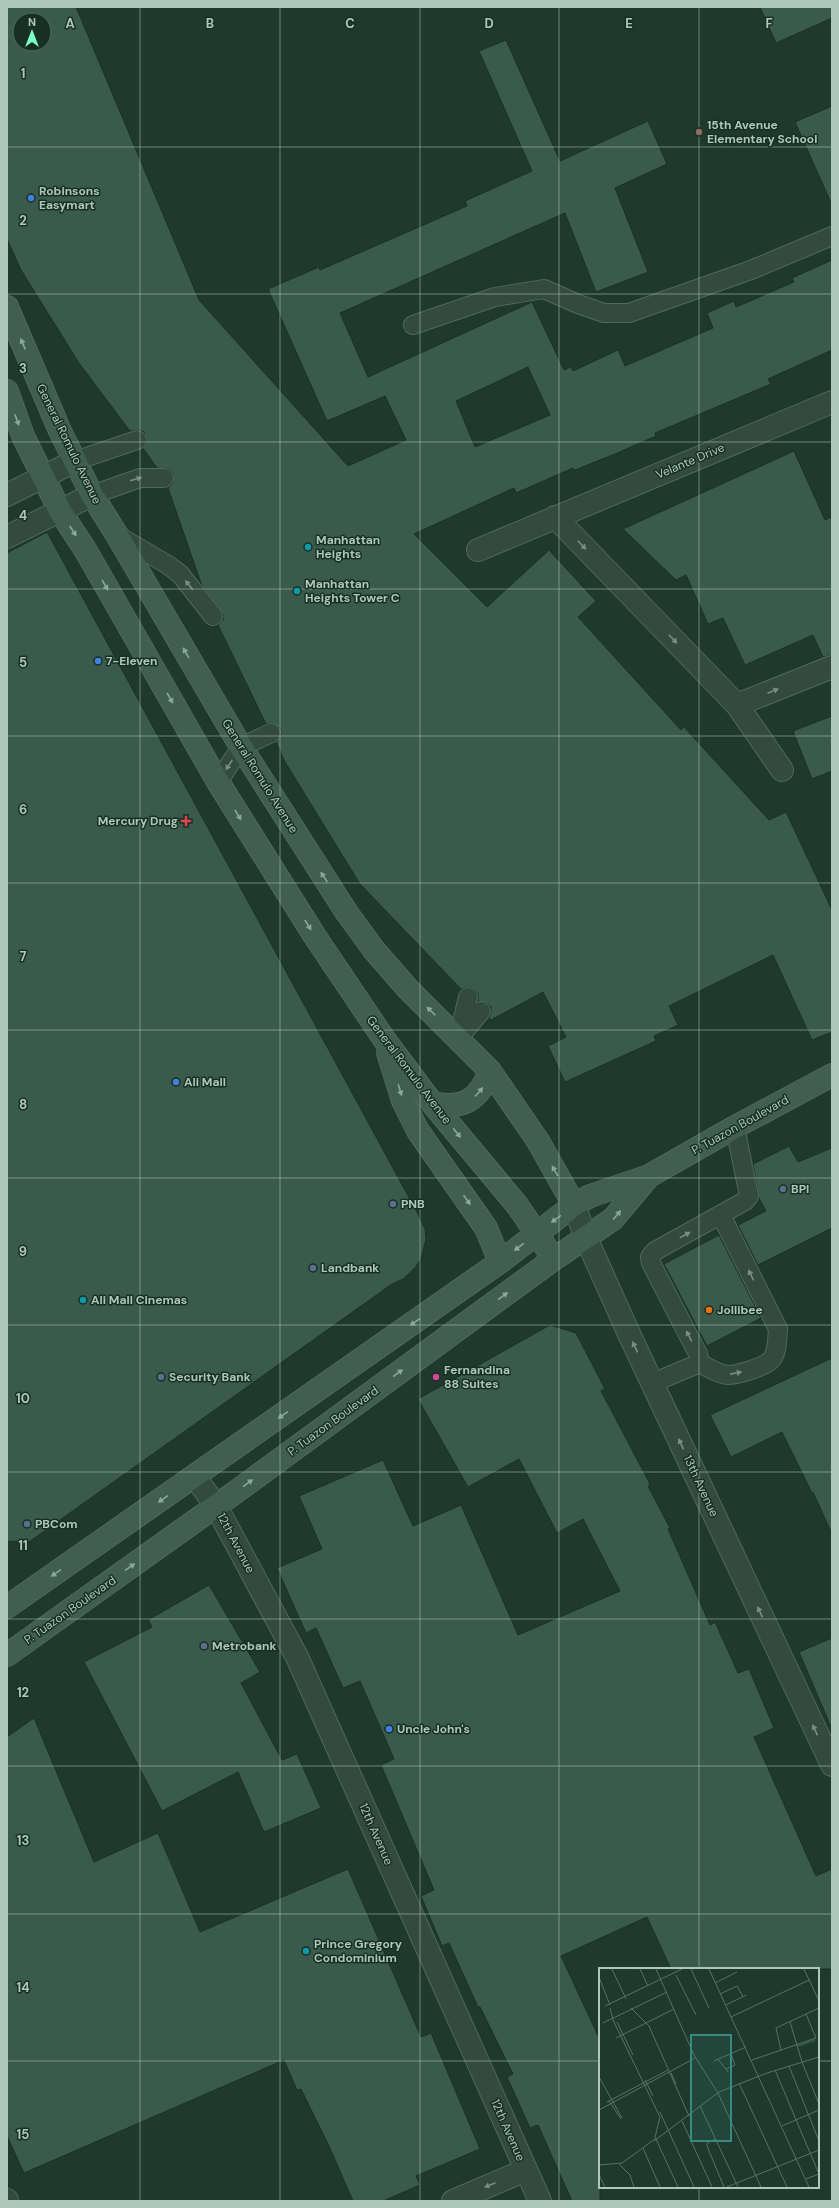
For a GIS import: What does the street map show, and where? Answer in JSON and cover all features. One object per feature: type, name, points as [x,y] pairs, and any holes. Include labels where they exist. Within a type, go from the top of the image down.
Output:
[{"type":"street","name":"General Romulo Avenue","points":[[7,307],[75,461],[92,495],[241,747],[347,913],[374,950],[408,989],[490,1071],[538,1141],[574,1206]]},
{"type":"street","name":"General Romulo Avenue","points":[[7,391],[23,436],[60,512],[86,551],[218,782],[314,935],[384,1039],[432,1103],[538,1232],[554,1259]]},
{"type":"street","name":"Velante Drive","points":[[478,550],[555,517],[829,410]]},
{"type":"street","points":[[7,495],[75,461]]},
{"type":"street","points":[[7,537],[92,495]]},
{"type":"street","points":[[555,517],[737,705],[782,770]]},
{"type":"street","points":[[737,705],[832,667]]},
{"type":"street","points":[[384,1039],[403,1101],[418,1131],[486,1228],[500,1262]]},
{"type":"street","points":[[432,1103],[447,1106],[462,1104],[475,1097],[485,1086],[490,1071]]},
{"type":"street","name":"P. Tuazon Boulevard","points":[[7,1607],[195,1477],[500,1262],[574,1206],[590,1196],[649,1176],[735,1126],[832,1075]]},
{"type":"street","name":"P. Tuazon Boulevard","points":[[7,1655],[216,1506],[554,1259],[613,1219],[649,1176]]},
{"type":"street","name":"13th Avenue","points":[[574,1206],[586,1238],[652,1383],[831,1760]]},
{"type":"street","name":"12th Avenue","points":[[195,1477],[216,1506],[296,1657],[540,2201]]},
{"type":"street","points":[[453,2201],[526,2170]]},
{"type":"lane","points":[[413,325],[495,297],[544,289],[578,304],[604,313],[629,313],[751,270],[832,236]]},
{"type":"lane","points":[[75,461],[137,440]]},
{"type":"lane","points":[[92,495],[140,478],[164,478]]},
{"type":"lane","points":[[117,535],[168,565],[180,574],[213,616]]},
{"type":"lane","points":[[218,782],[241,747],[271,733]]},
{"type":"lane","points":[[458,1039],[468,997]]},
{"type":"lane","points":[[458,1039],[481,1011]]},
{"type":"lane","points":[[700,1363],[698,1354],[651,1263],[650,1257],[655,1250],[745,1201],[748,1196],[735,1126]]},
{"type":"lane","points":[[652,1383],[700,1363],[728,1375],[751,1370],[770,1361],[777,1347],[778,1328],[721,1215]]},
{"type":"building","name":"Manhattan Heights","points":[[7,7],[76,7],[199,300],[348,466],[406,440],[385,396],[327,421],[268,289],[319,267],[320,270],[467,206],[465,201],[532,171],[479,51],[506,40],[560,161],[648,121],[667,164],[615,188],[648,272],[596,292],[565,213],[340,313],[368,377],[532,302],[564,370],[571,367],[573,371],[618,350],[625,366],[713,328],[707,313],[734,301],[736,307],[794,282],[792,278],[832,260],[832,350],[768,379],[771,384],[655,433],[656,436],[575,470],[573,468],[516,493],[514,488],[414,534],[487,607],[549,550],[596,601],[578,617],[681,730],[684,727],[769,820],[786,812],[832,910],[832,1032],[812,1040],[773,955],[669,1006],[678,1025],[654,1036],[656,1041],[565,1082],[548,1046],[566,1037],[543,992],[491,1020],[489,1018],[491,1007],[487,1003],[478,1001],[478,994],[475,990],[470,987],[461,989],[360,884],[285,762],[276,742],[281,734],[280,728],[272,723],[266,724],[218,625],[223,620],[223,614],[202,586],[168,488],[173,483],[173,473],[169,469],[157,468],[143,448],[147,442],[144,432],[139,430],[130,431],[79,363],[21,270],[7,239]],"holes":[[[528,367],[550,415],[475,447],[456,401]]]},
{"type":"building","points":[[760,7],[832,7],[832,18],[776,43]]},
{"type":"building","points":[[832,106],[832,205],[795,122]]},
{"type":"building","points":[[794,451],[825,520],[832,517],[832,655],[823,657],[813,635],[745,665],[723,618],[708,624],[686,575],[676,580],[623,529]]},
{"type":"building","name":"Ali Mall","points":[[47,532],[418,1214],[425,1229],[426,1239],[421,1259],[415,1268],[403,1279],[392,1284],[29,1542],[7,1541],[7,553]]},
{"type":"building","points":[[832,716],[832,771],[812,779],[793,731]]},
{"type":"building","name":"BPI","points":[[789,1146],[798,1162],[832,1148],[832,1228],[758,1265],[738,1225],[766,1211],[759,1198],[753,1164]]},
{"type":"building","points":[[719,1235],[761,1318],[707,1346],[664,1264]]},
{"type":"building","points":[[550,1325],[576,1333],[605,1389],[601,1391],[650,1484],[648,1486],[670,1528],[668,1529],[710,1625],[715,1622],[738,1673],[749,1669],[774,1728],[754,1737],[816,1876],[832,1869],[832,1969],[671,1968],[647,1917],[561,1956],[599,2038],[600,2201],[572,2201],[538,2125],[530,2128],[507,2077],[513,2074],[480,2007],[478,2007],[449,1943],[442,1946],[421,1896],[434,1890],[381,1765],[394,1759],[360,1681],[343,1688],[316,1628],[306,1633],[277,1568],[322,1549],[299,1496],[383,1460],[413,1526],[461,1505],[518,1635],[620,1591],[583,1519],[557,1533],[519,1459],[468,1487],[418,1399]]},
{"type":"building","points":[[832,1358],[832,1534],[813,1492],[812,1493],[782,1432],[731,1457],[710,1415]]},
{"type":"building","points":[[209,1585],[260,1672],[241,1683],[282,1760],[297,1754],[321,1808],[264,1832],[238,1772],[162,1811],[84,1662],[152,1627],[148,1620]]},
{"type":"building","points":[[832,1638],[832,1729],[799,1652]]},
{"type":"building","points":[[34,1718],[94,1862],[158,1833],[200,1932],[348,1869],[421,2037],[431,2033],[480,2149],[416,2176],[420,2185],[383,2201],[353,2201],[329,2146],[301,2089],[297,2090],[284,2060],[24,2173],[7,2136],[7,1737]]},
{"type":"place","name":"15th Avenue Elementary School","points":[[699,132]]},
{"type":"place","name":"Robinsons Easymart","points":[[31,198]]},
{"type":"place","name":"Manhattan Heights","points":[[308,547]]},
{"type":"place","name":"Manhattan Heights Tower C","points":[[297,591]]},
{"type":"place","name":"7-Eleven","points":[[98,661]]},
{"type":"place","name":"Mercury Drug","points":[[186,821]]},
{"type":"place","name":"Ali Mall","points":[[176,1082]]},
{"type":"place","name":"BPI","points":[[783,1189]]},
{"type":"place","name":"PNB","points":[[393,1204]]},
{"type":"place","name":"Landbank","points":[[313,1268]]},
{"type":"place","name":"Ali Mall Cinemas","points":[[83,1300]]},
{"type":"place","name":"Jollibee","points":[[709,1310]]},
{"type":"place","name":"Security Bank","points":[[161,1377]]},
{"type":"place","name":"Fernandina 88 Suites","points":[[436,1377]]},
{"type":"place","name":"PBCom","points":[[27,1524]]},
{"type":"place","name":"Metrobank","points":[[204,1646]]},
{"type":"place","name":"Uncle John's","points":[[389,1729]]},
{"type":"place","name":"Prince Gregory Condominium","points":[[306,1951]]}]
